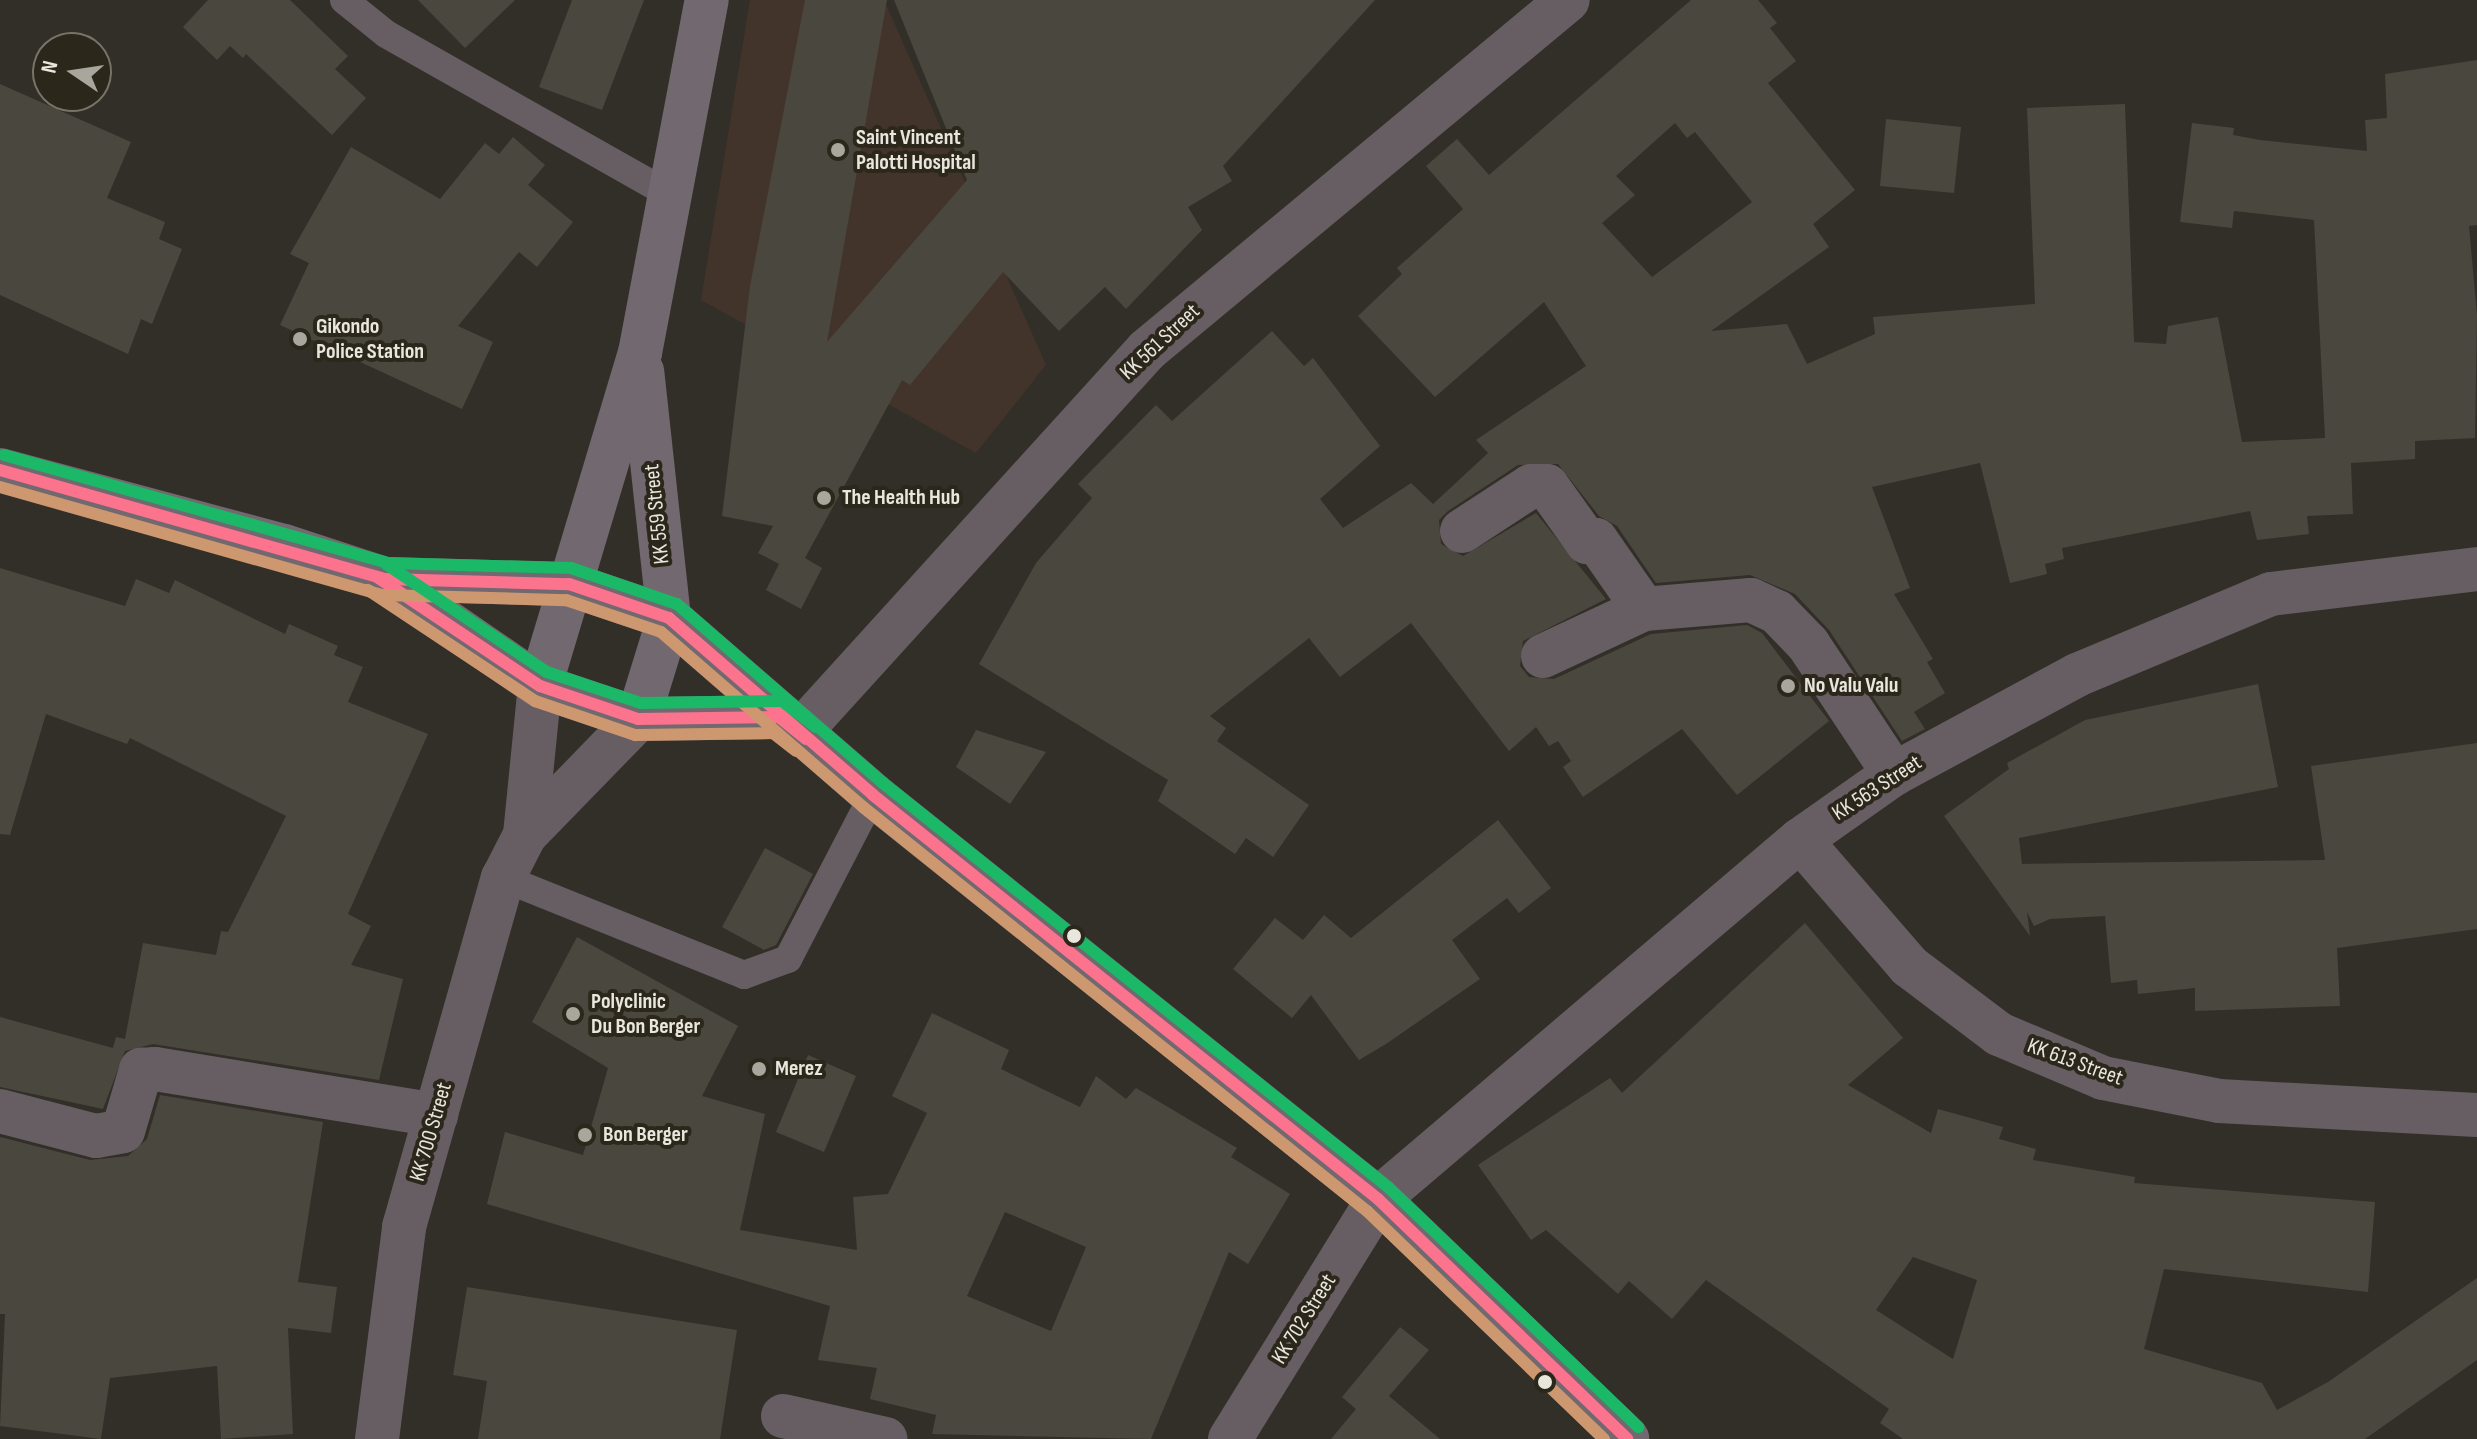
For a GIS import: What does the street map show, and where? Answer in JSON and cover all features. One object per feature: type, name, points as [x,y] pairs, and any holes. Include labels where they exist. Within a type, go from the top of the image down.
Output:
[{"type":"main road","name":"KK 559 Street","points":[[540,686],[640,353],[707,0]]},
{"type":"main road","name":"KK 559 Street","points":[[638,719],[669,618],[640,353]]},
{"type":"main road","points":[[0,470],[284,546],[385,579],[540,686],[638,719],[789,725]]},
{"type":"main road","points":[[385,579],[569,584],[669,618],[873,795],[1378,1199],[1627,1439]]},
{"type":"street","name":"KK 561 Street","points":[[789,725],[1147,350],[1568,0]]},
{"type":"street","points":[[1462,531],[1531,486],[1547,486],[1587,542],[1596,540],[1644,609]]},
{"type":"street","name":"KK 563 Street","points":[[1378,1199],[1800,840],[1894,774],[2077,675],[2271,594],[2477,569]]},
{"type":"street","points":[[1543,656],[1644,609],[1751,600],[1777,612],[1808,644],[1894,774]]},
{"type":"street","name":"KK 700 Street","points":[[525,835],[540,686]]},
{"type":"street","name":"KK 700 Street","points":[[377,1439],[404,1227],[503,878],[525,835],[638,719]]},
{"type":"street","name":"KK 613 Street","points":[[1800,840],[1909,966],[1999,1034],[2103,1078],[2219,1101],[2477,1115]]},
{"type":"street","points":[[0,1111],[96,1136],[123,1131],[141,1070],[155,1069],[436,1115]]},
{"type":"street","name":"KK 702 Street","points":[[1230,1439],[1378,1199]]},
{"type":"street","points":[[783,1416],[885,1439]]},
{"type":"lane","points":[[344,0],[386,34],[670,195]]},
{"type":"lane","points":[[503,878],[744,975],[788,959],[873,795]]},
{"type":"shaded area","name":"Saint Vincent Palotti Hospital","points":[[750,0],[884,0],[1046,365],[976,453],[701,300]]},
{"type":"building","points":[[208,0],[290,0],[348,56],[335,69],[366,98],[332,135],[246,54],[243,58],[230,46],[217,60],[183,27]]},
{"type":"building","points":[[418,0],[515,0],[465,48]]},
{"type":"building","points":[[572,0],[644,0],[602,110],[539,87]]},
{"type":"building","points":[[805,0],[887,0],[827,342],[967,180],[894,0],[1375,0],[1223,166],[1232,181],[1188,207],[1202,230],[1126,309],[1105,287],[1059,331],[1003,272],[910,385],[902,380],[805,558],[822,568],[801,609],[766,590],[779,564],[758,553],[773,526],[722,516],[750,286]]},
{"type":"building","points":[[1691,0],[1758,0],[1777,23],[1770,28],[1796,61],[1768,83],[1855,190],[1813,224],[1829,247],[1711,331],[1787,324],[1807,364],[1875,334],[1873,317],[2035,304],[2027,108],[2125,104],[2134,342],[2166,344],[2168,326],[2218,317],[2242,442],[2325,438],[2314,220],[2234,211],[2232,228],[2180,222],[2192,123],[2234,128],[2233,135],[2260,140],[2367,151],[2365,120],[2387,118],[2385,74],[2477,60],[2477,225],[2469,226],[2477,315],[2475,438],[2415,441],[2415,459],[2351,463],[2353,514],[2307,516],[2309,534],[2257,540],[2250,511],[2062,548],[2064,559],[2045,564],[2047,574],[2010,583],[1980,463],[1872,487],[1910,588],[1894,594],[1933,659],[1927,662],[1945,693],[1914,712],[1925,729],[1902,741],[1829,630],[1795,594],[1750,575],[1656,583],[1617,526],[1599,516],[1558,464],[1518,465],[1439,520],[1441,544],[1463,556],[1536,513],[1606,599],[1523,641],[1520,666],[1529,677],[1554,679],[1651,634],[1747,625],[1762,633],[1829,721],[1737,795],[1682,729],[1583,797],[1563,767],[1571,761],[1558,741],[1549,746],[1536,727],[1509,751],[1411,623],[1340,677],[1309,638],[1210,716],[1226,728],[1217,741],[1309,805],[1273,857],[1246,838],[1235,854],[1158,801],[1168,780],[979,664],[1036,563],[1092,498],[1078,484],[1156,405],[1172,421],[1272,331],[1304,366],[1313,358],[1380,446],[1320,499],[1343,528],[1411,483],[1433,504],[1488,453],[1476,440],[1586,366],[1544,302],[1435,397],[1358,316],[1402,274],[1397,268],[1463,209],[1426,166],[1457,139],[1489,175]],"holes":[[[1675,123],[1687,138],[1695,132],[1752,202],[1652,277],[1602,223],[1635,195],[1616,176]]]},
{"type":"building","points":[[0,84],[32,98],[32,112],[63,112],[131,142],[107,198],[165,222],[159,239],[182,249],[152,324],[141,319],[128,354],[0,295]]},
{"type":"building","points":[[1886,119],[1961,127],[1954,193],[1880,186]]},
{"type":"building","points":[[513,137],[545,165],[528,185],[573,222],[537,267],[519,252],[458,326],[493,342],[462,409],[280,325],[309,263],[290,254],[351,147],[440,199],[485,143],[499,154]]},
{"type":"building","points":[[0,568],[125,606],[136,579],[169,593],[175,580],[285,634],[289,624],[338,646],[334,655],[363,667],[348,702],[428,734],[348,914],[371,926],[351,965],[403,979],[379,1080],[153,1044],[125,1051],[103,1109],[0,1087],[0,1017],[113,1048],[116,1037],[125,1039],[143,943],[216,955],[221,931],[228,932],[286,816],[130,738],[127,744],[46,714],[10,835],[0,834]]},
{"type":"building","points":[[2258,684],[2278,787],[2019,838],[2022,864],[2325,860],[2311,766],[2477,743],[2477,929],[2337,948],[2340,1006],[2195,1011],[2195,988],[2138,994],[2137,980],[2111,983],[2105,916],[2050,919],[2034,926],[2027,912],[2030,936],[1944,816],[2009,769],[2007,763],[2085,720]]},
{"type":"building","points":[[976,730],[1046,752],[1010,804],[956,767]]},
{"type":"building","points":[[1498,820],[1551,888],[1519,913],[1507,898],[1452,940],[1480,979],[1359,1060],[1311,995],[1292,1018],[1233,969],[1275,918],[1303,940],[1324,915],[1351,938]]},
{"type":"building","points":[[765,848],[813,874],[776,945],[764,950],[722,927]]},
{"type":"building","points":[[1805,923],[1903,1038],[1848,1085],[1931,1133],[1938,1109],[2003,1127],[1999,1139],[2036,1149],[2033,1160],[2135,1177],[2134,1183],[2375,1202],[2368,1292],[2164,1269],[2144,1349],[2262,1383],[2277,1410],[2328,1382],[2477,1278],[2477,1360],[2365,1439],[1903,1439],[1880,1423],[1889,1409],[1706,1280],[1672,1319],[1629,1281],[1618,1294],[1546,1230],[1531,1240],[1478,1165],[1610,1078],[1622,1093]],"holes":[[[1913,1257],[1977,1280],[1953,1359],[1876,1310]]]},
{"type":"building","points":[[577,937],[738,1026],[702,1096],[765,1114],[740,1230],[857,1250],[853,1197],[888,1194],[927,1113],[892,1096],[932,1013],[1009,1050],[1001,1069],[1080,1107],[1096,1076],[1126,1099],[1136,1088],[1237,1148],[1231,1157],[1290,1194],[1248,1264],[1229,1252],[1151,1439],[932,1434],[936,1415],[870,1399],[877,1368],[818,1360],[830,1306],[487,1204],[505,1132],[583,1155],[608,1068],[532,1022]],"holes":[[[1005,1212],[1086,1247],[1051,1331],[967,1296]]]},
{"type":"building","points":[[808,1055],[856,1076],[824,1152],[776,1132]]},
{"type":"building","points":[[160,1095],[323,1122],[298,1282],[337,1287],[331,1333],[288,1328],[293,1434],[221,1439],[217,1366],[110,1378],[101,1439],[0,1426],[5,1314],[0,1314],[0,1137],[90,1160],[128,1156],[147,1139]]},
{"type":"building","points":[[467,1287],[737,1330],[720,1439],[478,1439],[487,1381],[453,1375]]},
{"type":"building","points":[[1400,1327],[1429,1350],[1389,1396],[1440,1439],[1331,1439],[1356,1409],[1342,1397]]},
{"type":"transit line","points":[[4,455],[388,563],[571,568],[677,604],[883,783],[1388,1187],[1638,1427]]},
{"type":"transit line","points":[[0,470],[385,579],[569,584],[669,618],[873,795],[1378,1199],[1627,1439]]},
{"type":"transit line","points":[[0,487],[382,595],[566,600],[661,632],[863,807],[1367,1211],[1604,1439]]},
{"type":"transit line","points":[[386,564],[547,672],[641,703],[782,701],[816,727]]},
{"type":"transit line","points":[[377,577],[540,686],[638,719],[779,717],[806,739]]},
{"type":"transit line","points":[[368,590],[535,701],[635,735],[773,733],[796,751]]},
{"type":"place","name":"Saint Vincent Palotti Hospital","points":[[838,150]]},
{"type":"place","name":"Gikondo Police Station","points":[[300,339]]},
{"type":"place","name":"The Health Hub","points":[[824,498]]},
{"type":"place","name":"No Valu Valu","points":[[1788,686]]},
{"type":"place","name":"Polyclinic Du Bon Berger","points":[[573,1014]]},
{"type":"place","name":"Merez","points":[[759,1069]]},
{"type":"place","name":"Bon Berger","points":[[585,1135]]}]
